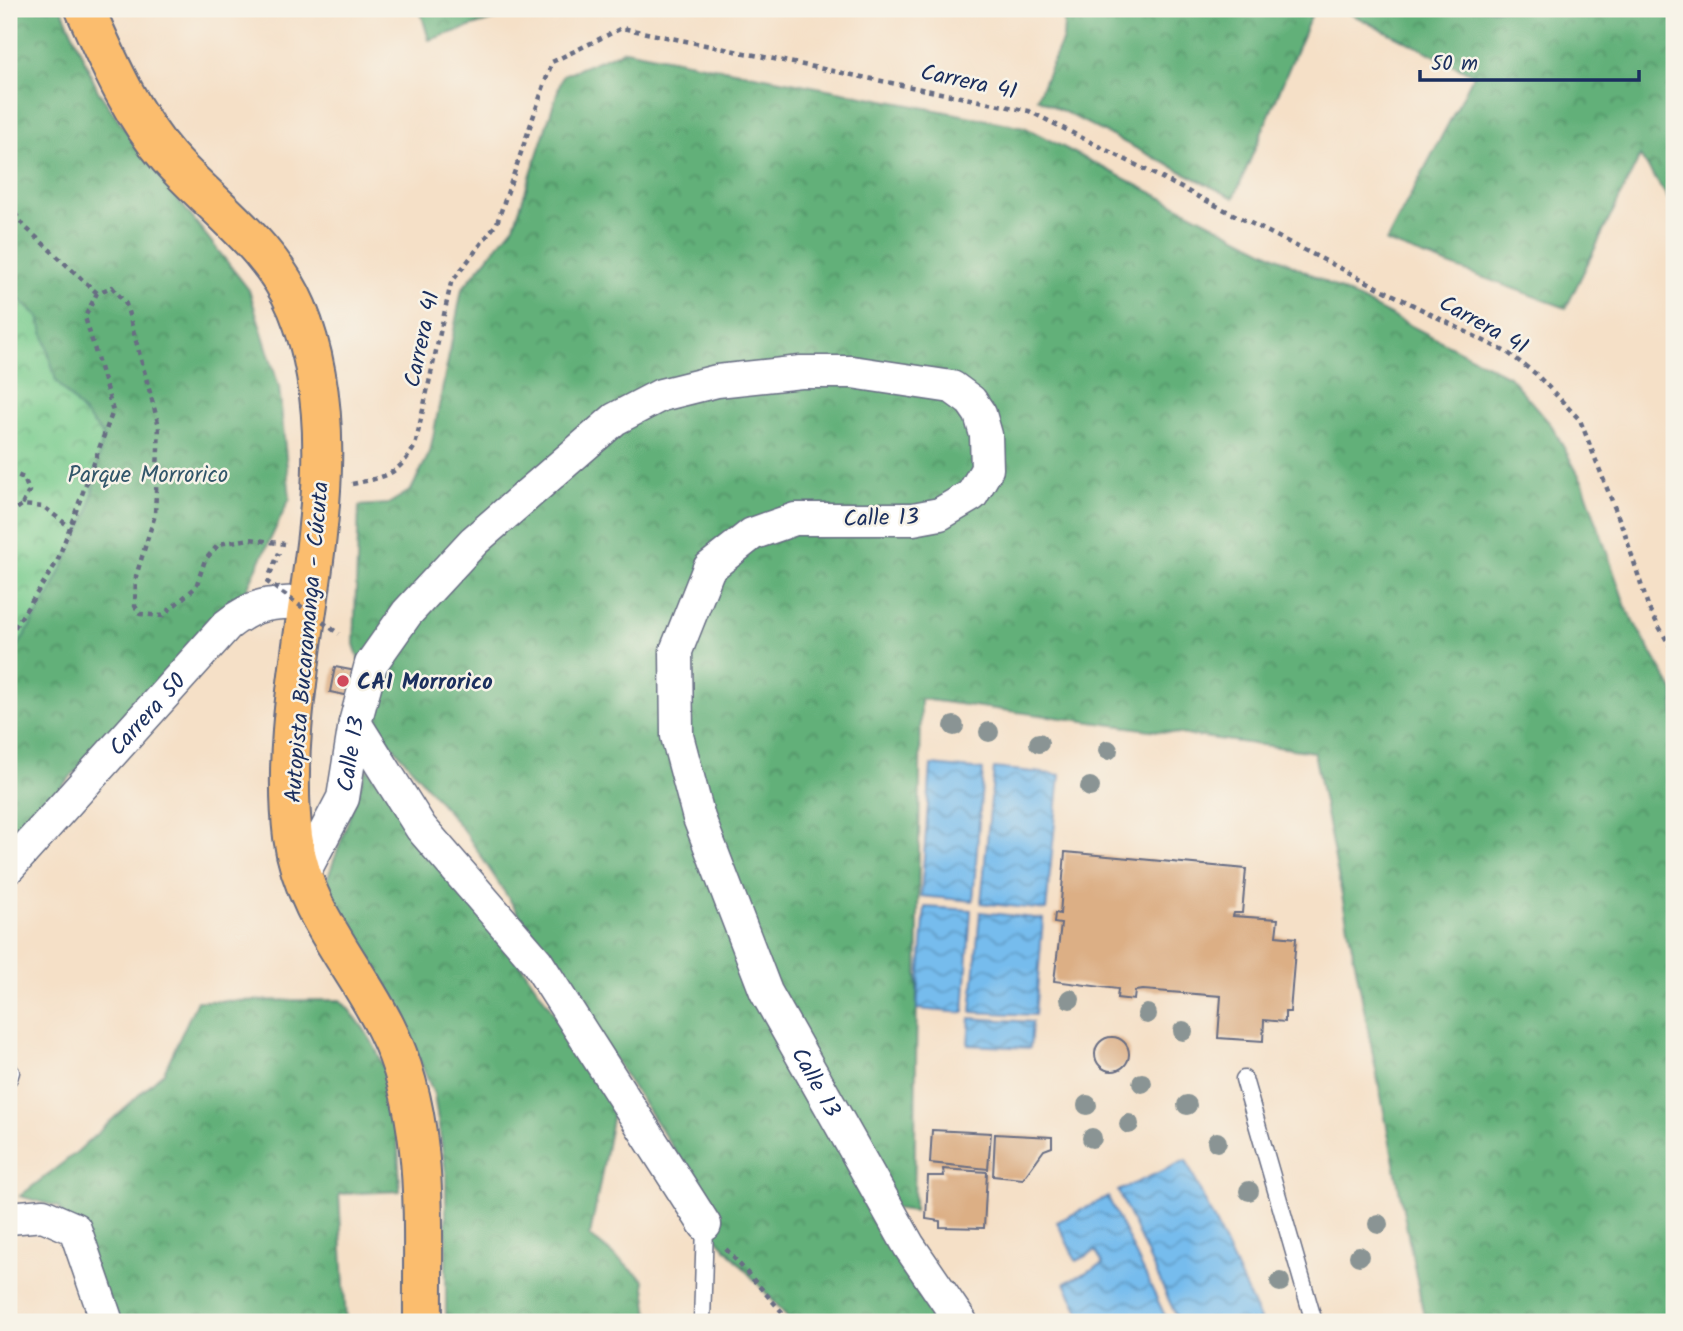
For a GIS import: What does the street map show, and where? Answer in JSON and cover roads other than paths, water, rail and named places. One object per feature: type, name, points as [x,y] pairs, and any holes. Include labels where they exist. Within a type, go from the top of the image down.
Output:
[{"type":"highway","name":"Autopista Bucaramanga - Cúcuta","points":[[85,9],[140,121],[170,159],[236,222],[271,264],[296,306],[311,349],[320,397],[324,441],[319,491],[298,546],[307,602],[291,785],[293,839],[301,878],[335,947],[387,1028],[404,1072],[419,1156],[423,1322]]},
{"type":"street","name":"Calle 13","points":[[301,878],[343,798],[355,723],[371,664],[416,603],[474,541],[615,419],[661,395],[717,381],[801,372],[852,372],[952,387],[971,401],[980,414],[986,435],[988,469],[972,495],[940,514],[913,519],[795,519],[752,534],[709,568],[676,651],[677,736],[689,783],[699,818],[766,992],[909,1246],[961,1322]]},
{"type":"street","name":"Carrera 50","points":[[9,867],[227,625],[248,609],[264,604],[307,602]]},
{"type":"street","points":[[355,723],[421,828],[537,962],[705,1225]]},
{"type":"street","points":[[9,1218],[43,1215],[75,1229],[107,1322]]},
{"type":"lane","points":[[1244,1079],[1314,1322]]},
{"type":"lane","points":[[702,1322],[705,1225]]},
{"type":"water","points":[[931,765],[983,770],[973,901],[921,896]]},
{"type":"water","points":[[994,768],[1060,775],[1046,910],[981,903]]},
{"type":"water","points":[[925,907],[971,910],[964,1013],[917,1009]]},
{"type":"water","points":[[980,912],[1043,919],[1035,1015],[971,1012]]},
{"type":"water","points":[[970,1018],[1032,1022],[1030,1048],[968,1045]]},
{"type":"water","points":[[1186,1160],[1261,1322],[1179,1322],[1118,1191]]},
{"type":"water","points":[[1108,1197],[1168,1322],[1084,1322],[1065,1283],[1103,1264],[1096,1251],[1076,1261],[1057,1222]]},
{"type":"place","name":"CAI Morrorico","points":[[343,681]]},
{"type":"park label","name":"Parque Morrorico","points":[[148,474]]}]
